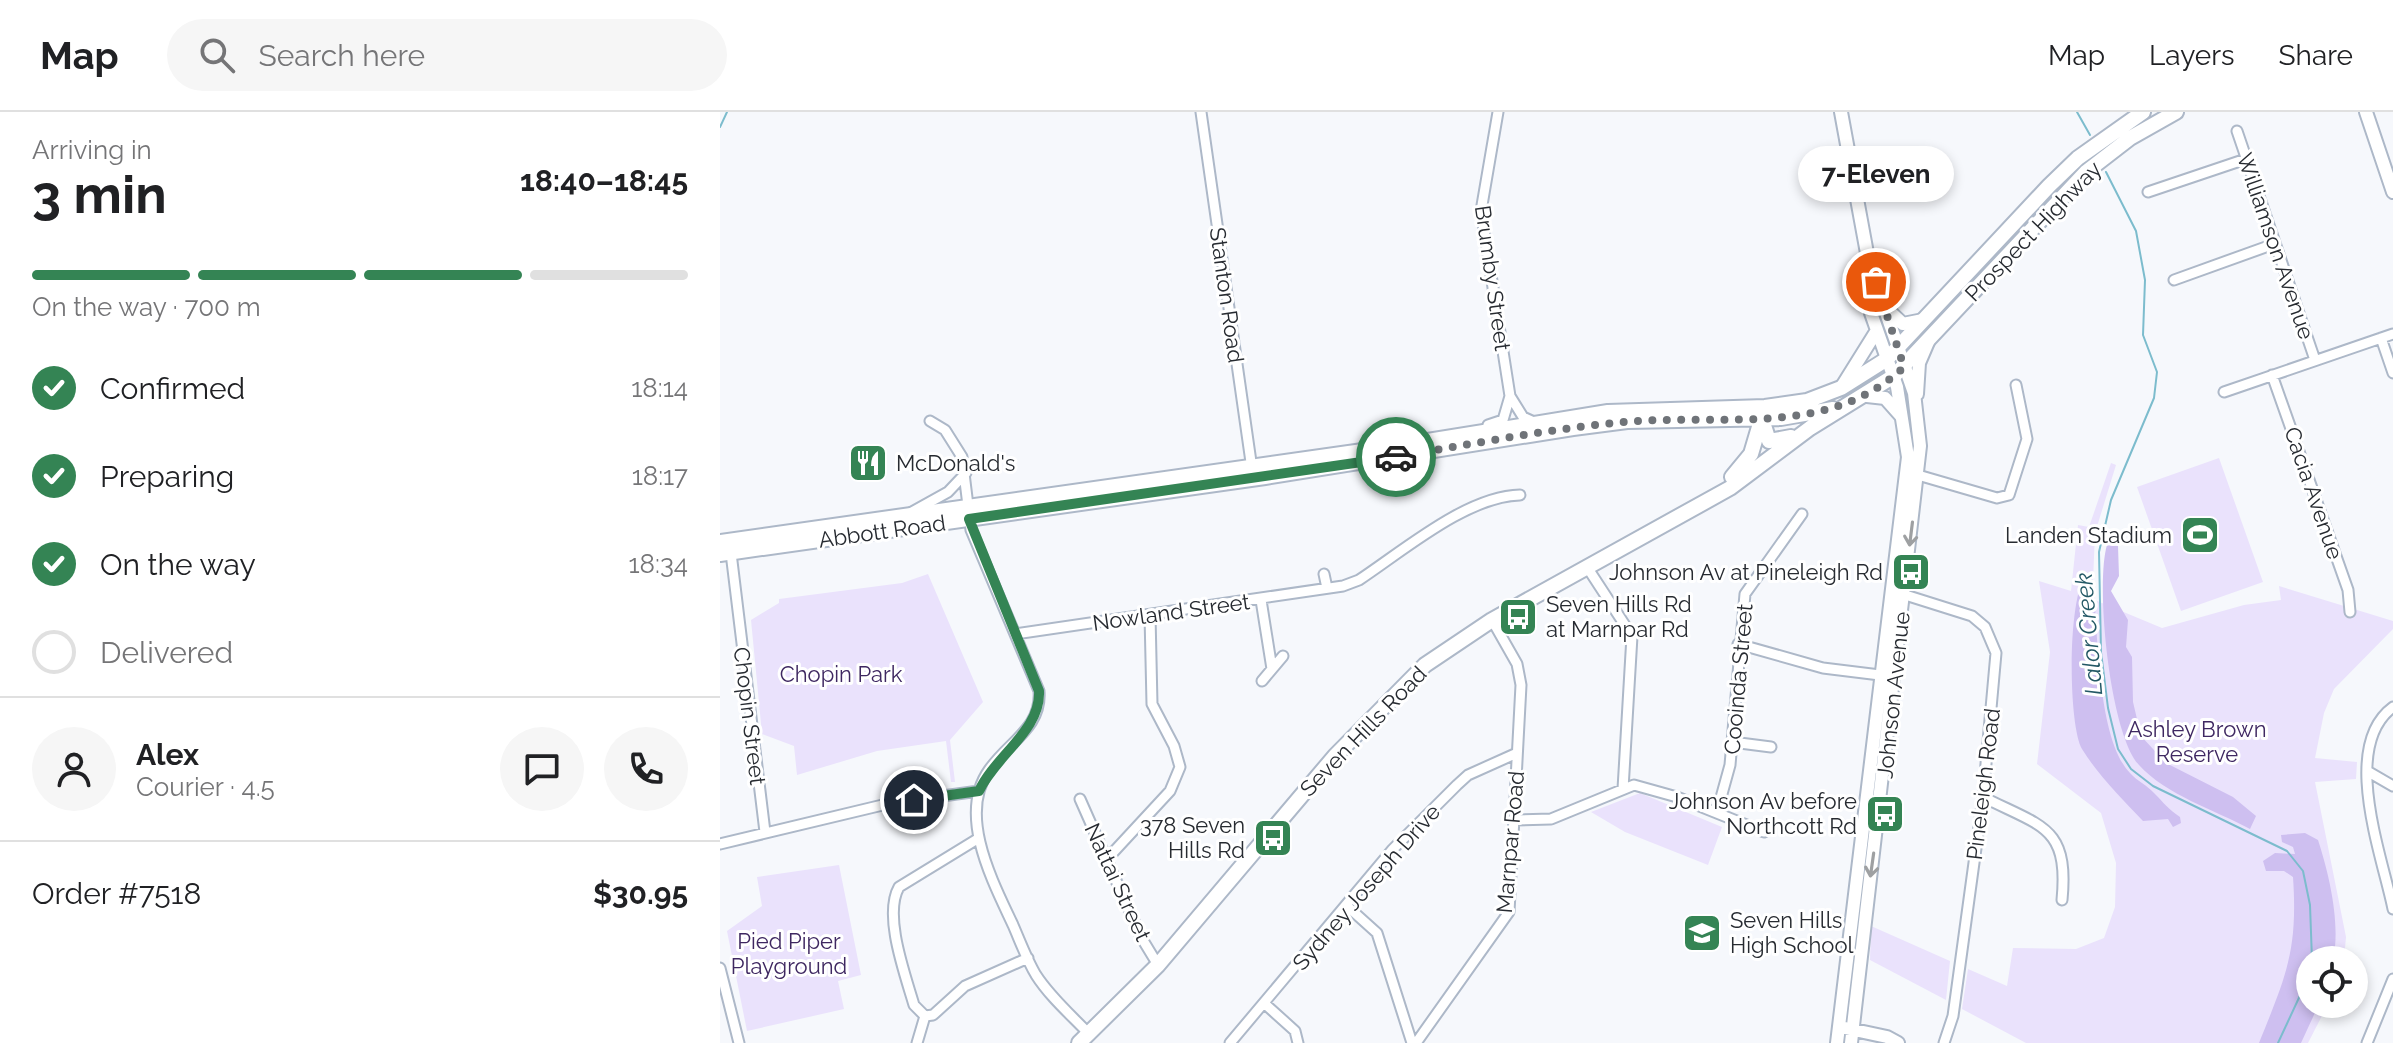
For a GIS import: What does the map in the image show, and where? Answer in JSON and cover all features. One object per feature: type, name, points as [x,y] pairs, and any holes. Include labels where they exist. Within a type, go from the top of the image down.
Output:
[{"type":"main road","points":[[1841,112],[1869,264],[1881,301],[1892,354]]},
{"type":"main road","name":"Prospect Highway","points":[[1892,354],[2077,159],[2143,112]]},
{"type":"main road","name":"Prospect Highway","points":[[1899,372],[2086,172],[2130,138],[2176,112]]},
{"type":"main road","points":[[2366,112],[2393,192]]},
{"type":"main road","points":[[1869,264],[1868,287],[1876,332],[1892,354]]},
{"type":"main road","points":[[1881,301],[1893,318],[1903,324],[1927,318]]},
{"type":"main road","points":[[1841,388],[1876,332]]},
{"type":"main road","points":[[1918,409],[1917,373],[1929,339]]},
{"type":"main road","points":[[1841,388],[1892,354]]},
{"type":"main road","name":"Johnson Avenue","points":[[1837,1036],[1882,675],[1898,592],[1918,409],[1892,354]]},
{"type":"main road","name":"Johnson Avenue","points":[[1899,372],[1912,474]]},
{"type":"main road","name":"Seven Hills Road","points":[[1084,1038],[1158,965],[1335,756],[1425,665],[1492,620],[1730,488],[1810,428],[1867,396],[1899,372]]},
{"type":"main road","name":"Abbott Road","points":[[724,550],[1586,426],[1763,412],[1807,401],[1841,388]]},
{"type":"main road","points":[[1867,396],[1885,398],[1905,422]]},
{"type":"main road","name":"Abbott Road","points":[[1253,472],[1451,437],[1638,409],[1800,416],[1853,403]]},
{"type":"main road","points":[[1763,412],[1765,436],[1772,442],[1810,428]]},
{"type":"main road","name":"Seven Hills Road","points":[[1712,497],[1747,462],[1763,412]]},
{"type":"main road","name":"Abbott Road","points":[[724,550],[911,515],[968,513]]},
{"type":"main road","name":"Johnson Avenue","points":[[1854,1039],[1895,676],[1898,592]]},
{"type":"main road","points":[[1837,1036],[1898,1043]]},
{"type":"street","name":"Stanton Road","points":[[1201,112],[1253,472]]},
{"type":"street","name":"Brumby Street","points":[[1498,112],[1481,211],[1510,396]]},
{"type":"street","name":"Williamson Avenue","points":[[2237,131],[2315,360]]},
{"type":"street","points":[[2148,192],[2246,159]]},
{"type":"street","points":[[2174,280],[2274,244]]},
{"type":"street","points":[[2224,392],[2393,334]]},
{"type":"street","points":[[2381,338],[2393,373]]},
{"type":"street","name":"Cacia Avenue","points":[[2272,375],[2348,590],[2350,612]]},
{"type":"street","points":[[1912,474],[2004,497],[2012,489],[2027,439],[2016,385]]},
{"type":"street","points":[[1510,396],[1523,417],[1542,423]]},
{"type":"street","points":[[1451,437],[1503,420],[1510,396]]},
{"type":"street","points":[[930,421],[945,430],[962,457],[968,513],[1039,691],[1040,706],[1034,720],[989,769],[979,791],[979,838],[984,862],[1028,958],[1047,990],[1084,1038]]},
{"type":"street","points":[[911,515],[955,487],[966,473]]},
{"type":"street","name":"Nowland Street","points":[[1015,634],[1261,600],[1359,580],[1469,509],[1501,495],[1520,495]]},
{"type":"street","name":"Cooinda Street","points":[[1717,812],[1728,779],[1738,644],[1749,584],[1802,514]]},
{"type":"street","name":"Chopin Street","points":[[724,550],[765,832]]},
{"type":"street","points":[[1587,567],[1632,639],[1623,789]]},
{"type":"street","points":[[1324,574],[1327,588]]},
{"type":"street","name":"Pineleigh Road","points":[[1898,592],[1972,616],[1993,639],[1997,667],[1953,1016],[1944,1043]]},
{"type":"street","points":[[1261,600],[1272,669]]},
{"type":"street","points":[[1107,859],[1170,791],[1180,767],[1174,746],[1152,704],[1150,615]]},
{"type":"street","name":"Marnpar Road","points":[[1414,1043],[1509,912],[1521,685],[1517,664],[1492,620]]},
{"type":"street","points":[[1738,644],[1823,668],[1895,676]]},
{"type":"street","points":[[1262,681],[1283,656]]},
{"type":"street","points":[[2393,707],[2377,722],[2367,755],[2368,797],[2393,909]]},
{"type":"street","points":[[1732,742],[1771,747]]},
{"type":"street","name":"Sydney Joseph Drive","points":[[1230,1043],[1393,849],[1468,775],[1517,753]]},
{"type":"street","points":[[2367,771],[2393,786]]},
{"type":"street","points":[[1515,820],[1551,819],[1623,789],[1647,786],[1764,832]]},
{"type":"street","points":[[720,844],[891,803],[979,791]]},
{"type":"street","points":[[1983,797],[2035,823],[2056,839],[2064,863],[2062,900]]},
{"type":"street","name":"Nattai Street","points":[[1080,799],[1141,937],[1158,965]]},
{"type":"street","points":[[925,1016],[914,1005],[907,983],[891,913],[894,896],[899,887],[979,838]]},
{"type":"street","points":[[1347,906],[1377,933],[1414,1043]]},
{"type":"street","points":[[925,1016],[939,1011],[965,986],[1028,958]]},
{"type":"street","points":[[720,968],[739,1043]]},
{"type":"street","points":[[2367,1043],[2393,979]]},
{"type":"street","points":[[1265,1004],[1295,1031],[1298,1043]]},
{"type":"street","points":[[917,1043],[925,1016]]},
{"type":"green space","name":"Landen Stadium","points":[[2219,458],[2263,582],[2181,611],[2137,487]]},
{"type":"green space","name":"Ashley Brown Reserve","points":[[2111,463],[2116,465],[2095,533],[2093,581],[2087,574],[2078,593],[2162,628],[2244,605],[2281,600],[2279,586],[2393,621],[2393,629],[2334,689],[2324,713],[2315,758],[2357,762],[2356,779],[2315,782],[2346,937],[2345,946],[2296,946],[2296,1018],[2321,1018],[2308,1043],[2026,1043],[1962,1009],[1968,969],[2007,986],[2013,948],[2076,949],[2104,938],[2115,907],[2116,863],[2101,813],[2037,764],[2050,652],[2039,581],[2071,591],[2078,525],[2089,527]]},
{"type":"green space","name":"Chopin Park","points":[[928,574],[983,702],[950,740],[955,782],[951,782],[946,741],[877,751],[797,775],[794,746],[762,734],[751,620],[779,603],[779,599],[902,583]]},
{"type":"green space","points":[[1640,793],[1722,827],[1708,865],[1625,832],[1591,812]]},
{"type":"green space","name":"Pied Piper Playground","points":[[839,865],[861,975],[838,981],[844,1009],[747,1031],[727,931],[762,906],[757,877]]},
{"type":"green space","points":[[1871,926],[1950,961],[1946,1000],[1870,960]]},
{"type":"shaded area","points":[[2107,545],[2118,546],[2119,576],[2111,591],[2128,620],[2126,647],[2132,657],[2133,702],[2141,736],[2166,763],[2233,797],[2256,816],[2250,829],[2163,785],[2139,765],[2129,748],[2113,692],[2104,624]]},
{"type":"shaded area","points":[[2087,574],[2093,581],[2101,682],[2111,735],[2119,757],[2130,773],[2180,817],[2181,823],[2173,827],[2168,819],[2143,821],[2095,768],[2077,735],[2072,688],[2073,632],[2080,586]]},
{"type":"shaded area","points":[[2305,833],[2318,840],[2330,883],[2335,915],[2335,946],[2296,946],[2296,1018],[2313,1018],[2301,1043],[2259,1043],[2292,944],[2293,877],[2284,871],[2266,871],[2263,861],[2275,853],[2295,854],[2293,847],[2282,842],[2281,835]]},
{"type":"waterway","points":[[720,127],[727,112]]},
{"type":"waterway","name":"Lalor Creek","points":[[2077,112],[2090,135]]},
{"type":"waterway","name":"Lalor Creek","points":[[2106,172],[2136,231],[2145,280],[2143,335],[2157,372],[2154,398],[2111,500],[2099,552],[2101,652],[2108,708],[2118,749],[2131,769],[2153,786],[2287,851],[2303,871],[2310,905],[2311,946]]},
{"type":"waterway","name":"Lalor Creek","points":[[2278,1043],[2296,1004]]},
{"type":"way so far","points":[[1396,457],[1627,421],[1781,418],[1853,403],[1904,367],[1876,282]]},
{"type":"place","name":"7-Eleven","points":[[1876,282]]},
{"type":"place","name":"McDonald's","points":[[868,463]]},
{"type":"place","name":"Landen Stadium","points":[[2200,535]]},
{"type":"place","name":"Johnson Av at Pineleigh Rd","points":[[1911,572]]},
{"type":"place","name":"Seven Hills Rd at Marnpar Rd","points":[[1518,617]]},
{"type":"place","name":"Johnson Av before Northcott Rd","points":[[1885,814]]},
{"type":"place","name":"378 Seven Hills Rd","points":[[1273,838]]},
{"type":"place","name":"Seven Hills High School","points":[[1702,933]]},
{"type":"route","points":[[914,800],[979,791],[989,769],[1034,720],[1040,706],[1039,691],[972,533],[969,519],[1396,457]]}]
